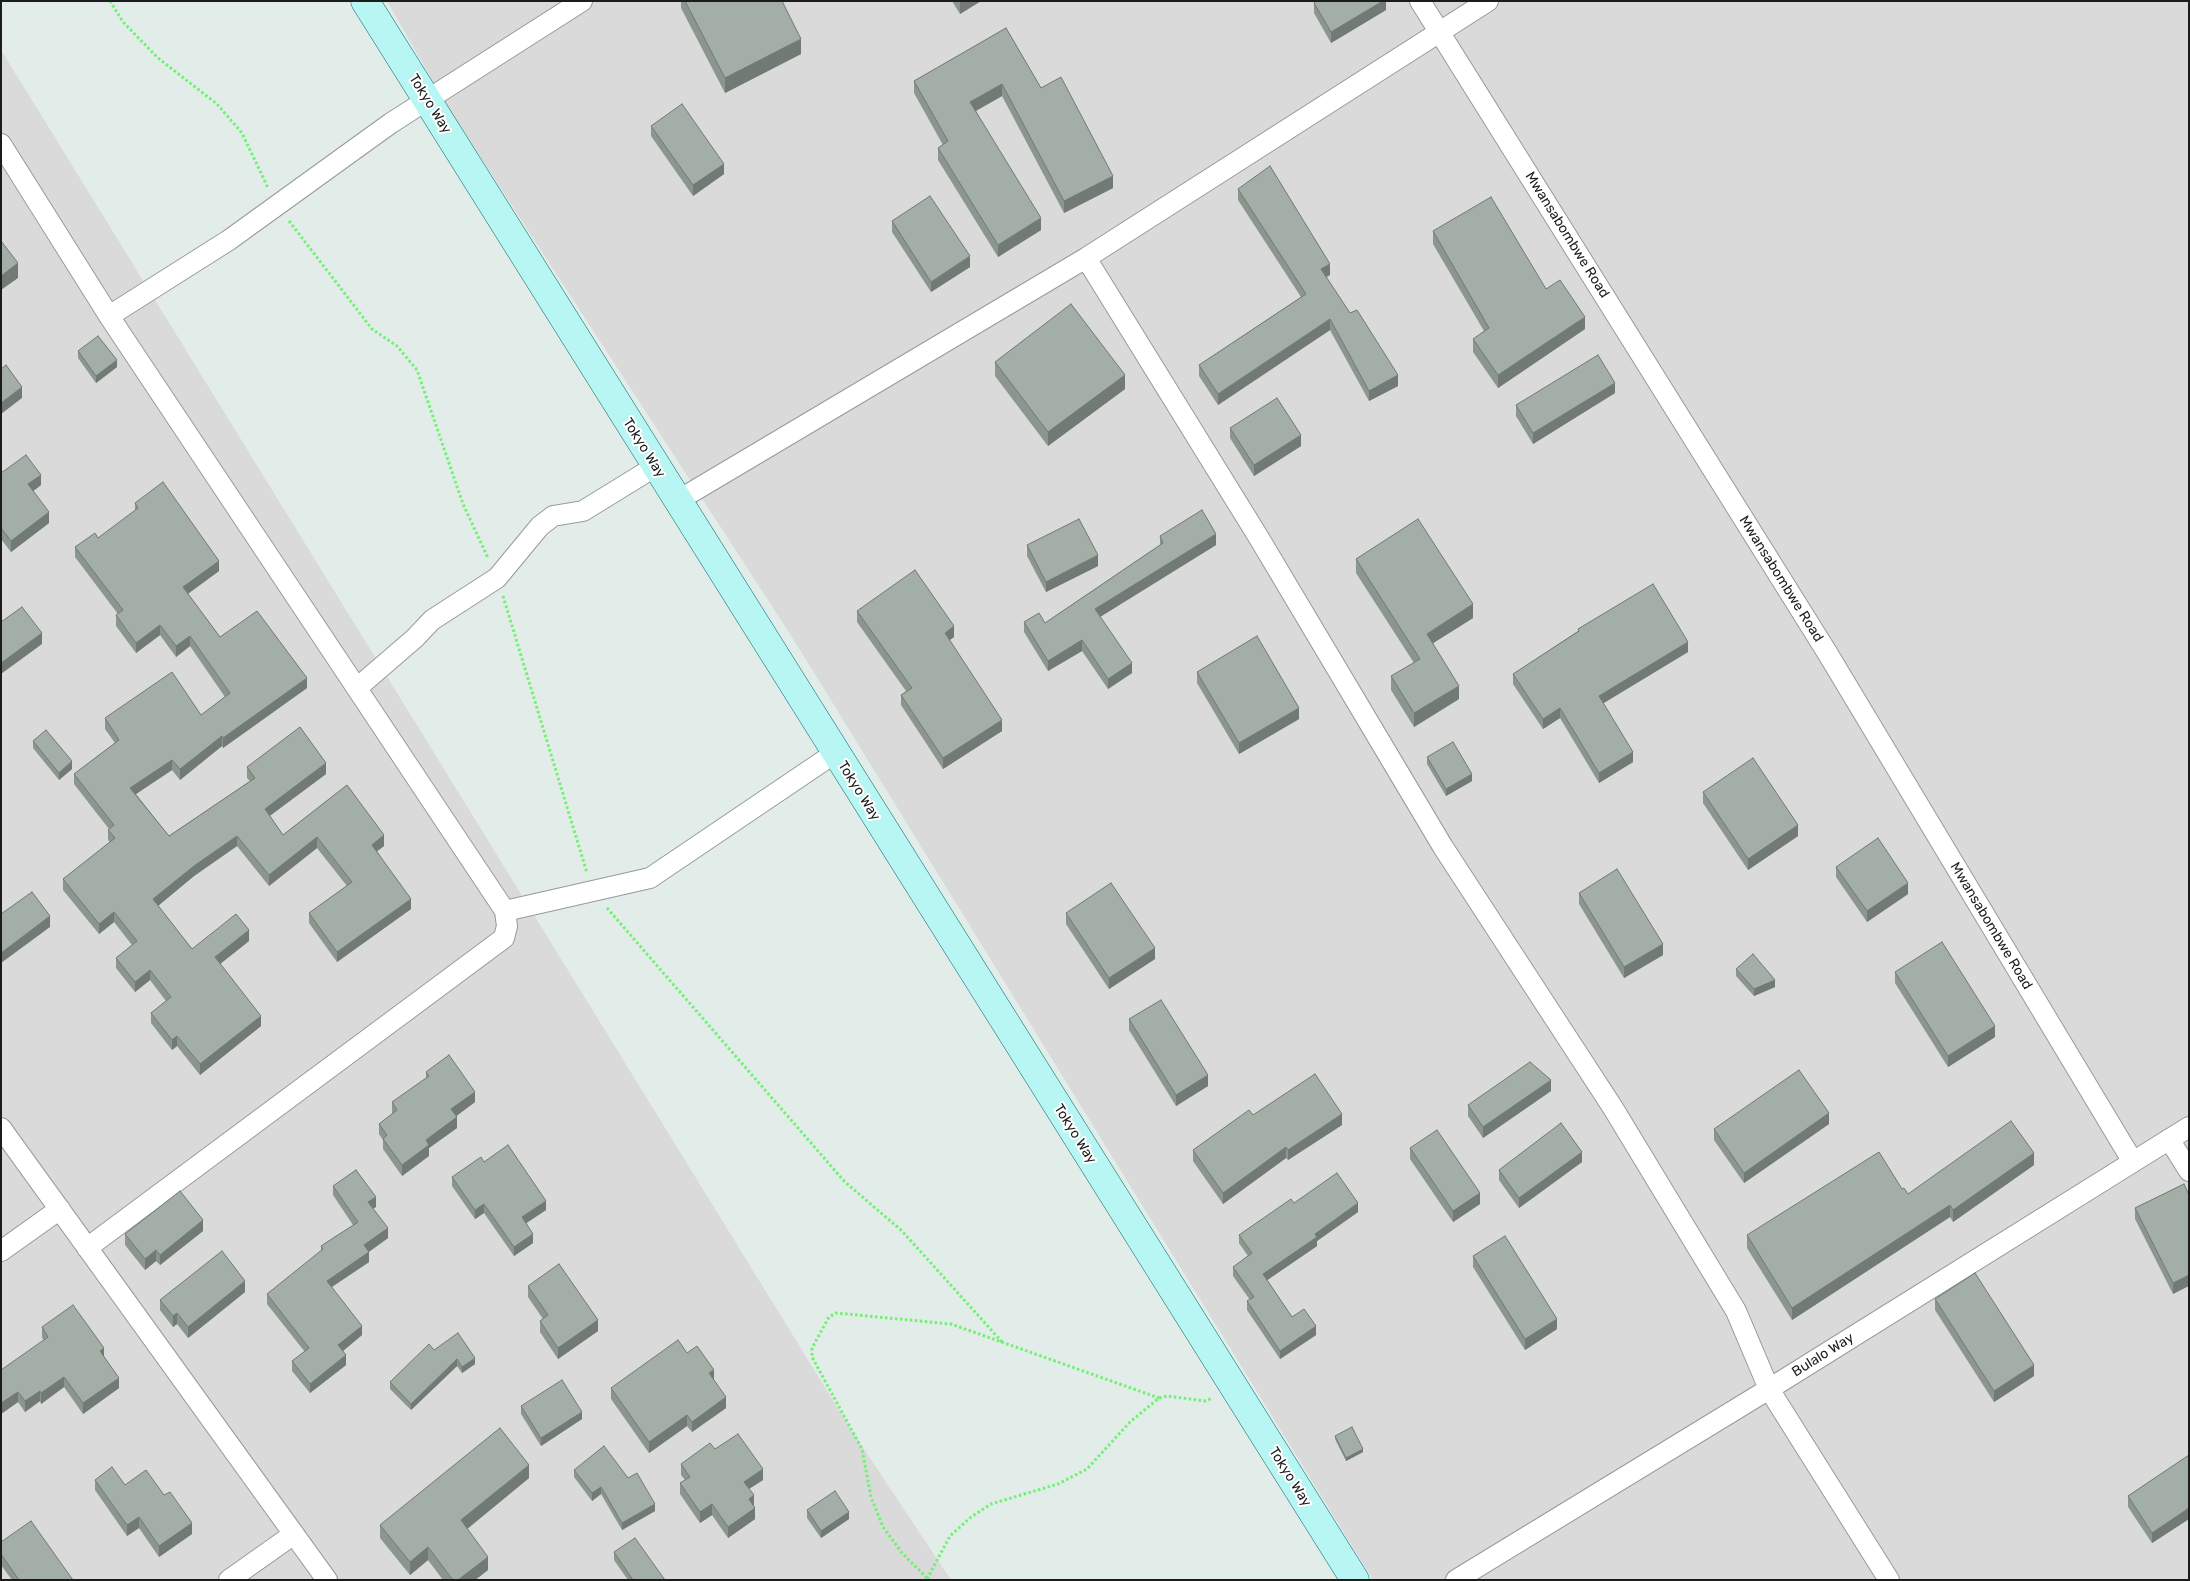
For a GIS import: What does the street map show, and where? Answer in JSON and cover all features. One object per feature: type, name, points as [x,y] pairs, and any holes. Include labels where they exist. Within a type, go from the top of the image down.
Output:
[{"type":"street","name":"Tokyo Way","points":[[365,1],[1355,1580]]},
{"type":"street","points":[[109,316],[199,260],[391,122],[428,101],[582,1]]},
{"type":"street","name":"Mwansabombwe Road","points":[[1420,1],[1828,654],[2133,1162]]},
{"type":"street","points":[[677,500],[1086,258],[1488,1]]},
{"type":"street","points":[[1,144],[109,316],[505,910],[507,926],[504,938],[87,1248]]},
{"type":"street","points":[[1086,258],[1259,538],[1443,847],[1613,1108],[1716,1277],[1736,1311],[1769,1389],[1889,1580]]},
{"type":"street","points":[[356,688],[415,638],[432,620],[497,578],[540,526],[553,516],[583,511],[656,466]]},
{"type":"street","points":[[505,910],[650,878],[835,753]]},
{"type":"street","name":"Bulalo Way","points":[[1456,1580],[1769,1389],[2189,1127]]},
{"type":"street","points":[[1,1128],[327,1580]]},
{"type":"street","points":[[2169,1139],[2189,1171]]},
{"type":"street","points":[[1,1250],[60,1209]]},
{"type":"street","points":[[229,1580],[294,1534]]},
{"type":"path","points":[[110,1],[123,22],[158,58],[217,104],[242,133],[276,205],[372,329],[397,346],[417,370],[463,504],[497,578],[592,891],[844,1181],[902,1231],[1003,1343]]},
{"type":"path","points":[[1159,1398],[951,1324],[836,1313],[829,1317],[812,1348],[812,1357],[862,1448],[871,1497],[883,1527],[902,1553],[927,1579],[950,1536],[971,1517],[990,1504],[1058,1484],[1087,1469],[1130,1422],[1159,1398],[1167,1396],[1205,1401],[1234,1388]]},
{"type":"shaded area","points":[[387,1],[2189,1],[2189,1580],[1373,1580],[792,637],[444,101]]},
{"type":"shaded area","points":[[1,50],[850,1428],[951,1580],[1,1580]]},
{"type":"building","points":[[685,1],[782,1],[801,39],[725,78]]},
{"type":"building","points":[[1316,1],[1383,1],[1331,32],[1314,3]]},
{"type":"building","points":[[1006,28],[1041,88],[1061,77],[1113,176],[1064,201],[1002,84],[970,102],[1041,218],[998,245],[938,148],[948,141],[914,81]]},
{"type":"building","points":[[682,104],[724,164],[693,185],[651,126]]},
{"type":"building","points":[[1270,166],[1330,264],[1321,269],[1350,313],[1357,310],[1398,375],[1369,391],[1330,319],[1218,394],[1199,365],[1306,294],[1238,189]]},
{"type":"building","points":[[930,196],[970,256],[931,282],[892,221]]},
{"type":"building","points":[[1491,197],[1546,289],[1560,280],[1585,317],[1498,375],[1473,339],[1489,328],[1433,231]]},
{"type":"building","points":[[1,241],[18,263],[1,276]]},
{"type":"building","points":[[1071,304],[1125,375],[1048,432],[995,362]]},
{"type":"building","points":[[98,336],[117,360],[96,376],[78,351]]},
{"type":"building","points":[[1598,355],[1615,383],[1533,433],[1516,405]]},
{"type":"building","points":[[6,365],[22,387],[1,403],[1,369]]},
{"type":"building","points":[[1277,398],[1301,435],[1254,465],[1230,428]]},
{"type":"building","points":[[26,455],[41,475],[28,484],[49,512],[11,541],[1,528],[1,473]]},
{"type":"building","points":[[163,482],[219,561],[183,587],[220,637],[257,611],[307,678],[223,738],[222,736],[180,769],[172,760],[130,788],[169,836],[255,778],[247,767],[300,727],[326,763],[265,809],[283,835],[347,785],[384,835],[372,845],[411,899],[337,952],[309,913],[352,882],[317,837],[269,875],[237,836],[194,866],[153,899],[192,949],[236,914],[249,930],[215,957],[261,1016],[200,1064],[177,1036],[172,1040],[151,1013],[171,997],[150,970],[135,982],[116,958],[137,941],[114,912],[99,924],[63,879],[115,838],[108,830],[114,825],[74,774],[119,740],[105,718],[172,672],[201,715],[230,693],[190,636],[176,646],[160,625],[136,643],[116,615],[123,610],[75,547],[95,533],[98,538],[138,508],[135,503]]},
{"type":"building","points":[[1202,510],[1216,534],[1095,609],[1132,663],[1108,679],[1082,640],[1048,661],[1024,622],[1039,613],[1045,623],[1163,543],[1160,536]]},
{"type":"building","points":[[1079,519],[1098,555],[1046,582],[1027,545]]},
{"type":"building","points":[[1418,519],[1473,604],[1427,634],[1459,686],[1414,713],[1391,676],[1420,659],[1356,559]]},
{"type":"building","points":[[915,570],[954,626],[945,633],[1002,720],[943,758],[901,695],[912,688],[857,611]]},
{"type":"building","points":[[1653,584],[1688,642],[1599,696],[1633,752],[1599,773],[1560,708],[1543,719],[1513,674],[1579,631],[1578,629]]},
{"type":"building","points":[[22,607],[42,633],[1,663],[1,622]]},
{"type":"building","points":[[1257,636],[1299,708],[1239,743],[1197,672]]},
{"type":"building","points":[[46,730],[72,761],[59,773],[33,741]]},
{"type":"building","points":[[1453,742],[1472,774],[1446,789],[1427,757]]},
{"type":"building","points":[[1753,758],[1798,825],[1748,859],[1703,792]]},
{"type":"building","points":[[1878,838],[1908,883],[1867,911],[1836,867]]},
{"type":"building","points":[[1617,869],[1663,944],[1624,967],[1579,893]]},
{"type":"building","points":[[1111,883],[1155,948],[1109,978],[1066,913]]},
{"type":"building","points":[[32,892],[50,916],[1,953],[1,914]]},
{"type":"building","points":[[1942,942],[1995,1026],[1948,1056],[1895,972]]},
{"type":"building","points":[[1753,954],[1775,980],[1754,989],[1736,969]]},
{"type":"building","points":[[1161,1000],[1208,1075],[1176,1095],[1129,1019]]},
{"type":"building","points":[[449,1055],[475,1092],[451,1109],[457,1117],[426,1140],[429,1145],[402,1165],[383,1139],[387,1135],[379,1124],[397,1110],[392,1102],[429,1076],[426,1072]]},
{"type":"building","points":[[1530,1062],[1551,1080],[1483,1127],[1468,1105]]},
{"type":"building","points":[[1799,1070],[1829,1113],[1744,1173],[1714,1129]]},
{"type":"building","points":[[1315,1074],[1342,1114],[1288,1150],[1286,1147],[1223,1193],[1193,1150],[1249,1110],[1253,1115]]},
{"type":"building","points":[[2011,1121],[2034,1153],[1953,1210],[1950,1205],[1792,1308],[1747,1235],[1879,1152],[1902,1189],[1904,1188],[1908,1194]]},
{"type":"building","points":[[1561,1123],[1582,1152],[1519,1198],[1499,1170]]},
{"type":"building","points":[[1437,1130],[1480,1193],[1453,1211],[1410,1148]]},
{"type":"building","points":[[508,1145],[546,1201],[522,1217],[533,1234],[514,1247],[484,1204],[475,1210],[452,1177],[481,1157],[484,1162]]},
{"type":"building","points":[[356,1170],[376,1197],[368,1202],[388,1228],[364,1245],[369,1252],[327,1281],[362,1326],[338,1345],[346,1355],[310,1384],[292,1361],[309,1348],[267,1294],[323,1249],[321,1246],[358,1222],[333,1186]]},
{"type":"building","points":[[1337,1173],[1358,1203],[1315,1234],[1317,1237],[1263,1274],[1292,1317],[1304,1309],[1316,1326],[1280,1351],[1247,1301],[1254,1297],[1233,1267],[1252,1253],[1239,1235],[1291,1199],[1294,1203]]},
{"type":"building","points":[[2184,1184],[2189,1195],[2189,1275],[2173,1283],[2135,1208]]},
{"type":"building","points":[[180,1191],[203,1220],[160,1255],[156,1250],[145,1259],[125,1234]]},
{"type":"building","points":[[1505,1236],[1557,1319],[1525,1339],[1473,1256]]},
{"type":"building","points":[[222,1251],[245,1281],[188,1327],[177,1313],[173,1316],[160,1300]]},
{"type":"building","points":[[559,1264],[598,1320],[558,1348],[540,1321],[548,1315],[528,1286]]},
{"type":"building","points":[[1975,1273],[2034,1365],[1994,1391],[1935,1299]]},
{"type":"building","points":[[73,1305],[104,1348],[100,1351],[119,1378],[83,1403],[64,1377],[41,1393],[40,1391],[25,1401],[18,1392],[1,1403],[1,1370],[48,1337],[42,1327]]},
{"type":"building","points":[[458,1333],[475,1358],[462,1367],[457,1359],[411,1404],[390,1382],[429,1344],[434,1350]]},
{"type":"building","points":[[678,1340],[687,1353],[697,1346],[714,1370],[709,1373],[726,1397],[692,1422],[687,1415],[649,1442],[611,1388]]},
{"type":"building","points":[[562,1380],[582,1412],[541,1438],[521,1406]]},
{"type":"building","points":[[1352,1427],[1363,1449],[1346,1458],[1335,1436]]},
{"type":"building","points":[[500,1428],[529,1465],[461,1520],[488,1557],[458,1580],[453,1580],[428,1547],[410,1562],[380,1525]]},
{"type":"building","points":[[738,1434],[763,1469],[744,1482],[754,1495],[749,1499],[755,1508],[728,1527],[712,1504],[700,1512],[680,1483],[690,1477],[681,1464],[710,1443],[715,1449]]},
{"type":"building","points":[[604,1446],[628,1478],[637,1473],[655,1504],[622,1523],[601,1487],[592,1493],[574,1470]]},
{"type":"building","points":[[2189,1455],[2189,1508],[2152,1533],[2128,1496]]},
{"type":"building","points":[[112,1467],[125,1485],[146,1470],[164,1495],[170,1492],[192,1523],[159,1546],[139,1517],[127,1525],[95,1480]]},
{"type":"building","points":[[835,1491],[849,1512],[821,1531],[807,1510]]},
{"type":"building","points":[[31,1521],[73,1580],[19,1580],[1,1554],[1,1542]]},
{"type":"building","points":[[635,1538],[665,1580],[633,1580],[614,1552]]}]
